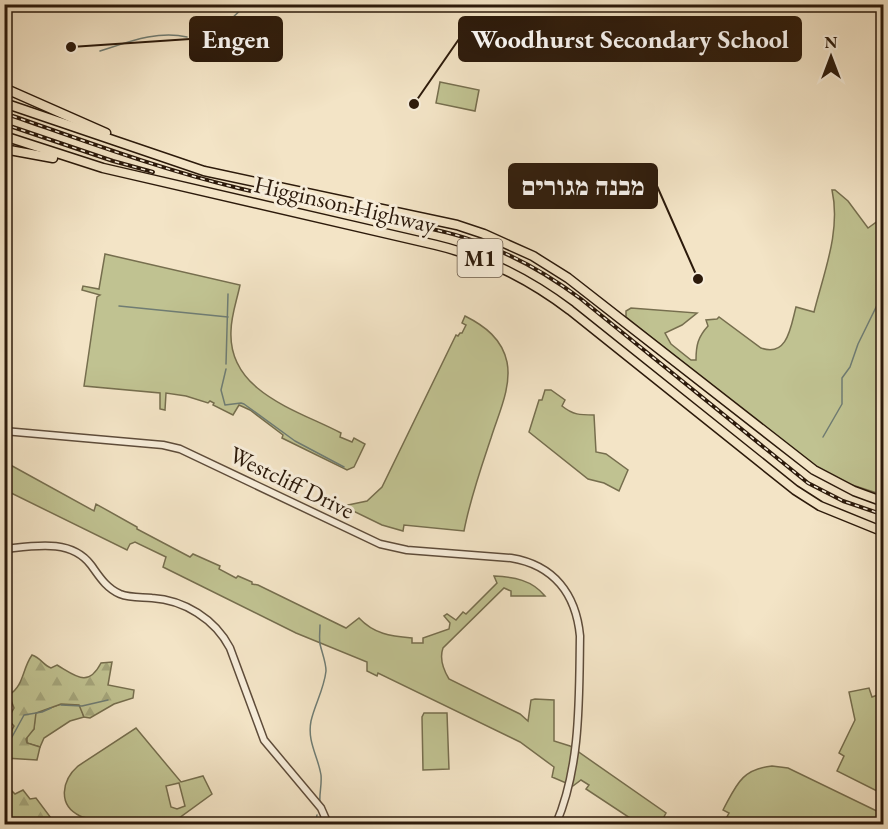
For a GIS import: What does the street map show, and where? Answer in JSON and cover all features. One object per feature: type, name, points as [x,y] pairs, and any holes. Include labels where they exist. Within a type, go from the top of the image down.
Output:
[{"type":"highway","points":[[4,88],[154,154]]},
{"type":"highway","name":"Higginson Highway","points":[[4,103],[180,164],[232,178],[457,225],[484,234],[533,256],[600,302],[807,465],[844,487],[881,500]]},
{"type":"highway","name":"Higginson Highway","points":[[4,136],[103,168],[436,245],[498,265],[542,290],[570,310],[795,490],[820,506],[884,532]]},
{"type":"highway","points":[[4,149],[103,168]]},
{"type":"highway","points":[[869,527],[875,533],[884,536]]},
{"type":"street","name":"Westcliff Drive","points":[[4,431],[164,445],[180,449],[380,544],[407,550],[522,560],[543,568],[559,582],[573,602],[580,636],[574,764],[565,802],[556,825]]},
{"type":"street","points":[[4,549],[40,545],[71,549],[86,559],[104,583],[118,593],[129,597],[157,598],[171,602],[208,619],[230,648],[264,740],[321,808],[328,825]]},
{"type":"green space","points":[[440,82],[479,90],[475,111],[436,103]]},
{"type":"green space","points":[[832,190],[848,201],[868,228],[882,218],[884,220],[883,495],[849,484],[812,465],[626,317],[626,311],[631,308],[697,313],[682,325],[665,333],[671,344],[691,360],[696,360],[698,342],[708,326],[706,320],[719,317],[761,348],[770,350],[777,348],[787,338],[796,307],[814,312],[833,236]]},
{"type":"green space","points":[[105,254],[240,285],[231,331],[233,352],[241,369],[253,384],[286,407],[341,433],[340,437],[352,442],[354,438],[365,444],[354,467],[347,470],[282,438],[283,435],[250,410],[239,405],[233,415],[213,405],[214,403],[210,401],[208,403],[166,393],[165,410],[160,409],[160,393],[84,386],[97,297],[100,295],[82,290],[83,286],[99,289]]},
{"type":"green space","points":[[465,316],[486,329],[497,340],[505,354],[508,381],[504,401],[469,507],[464,531],[404,525],[403,531],[382,525],[343,506],[367,501],[382,487],[456,335],[462,333],[466,325],[462,323]]},
{"type":"green space","points":[[545,390],[551,390],[565,400],[562,406],[573,413],[594,415],[596,452],[606,454],[628,470],[619,491],[604,483],[588,479],[529,432],[539,400],[542,400]]},
{"type":"green space","points":[[5,462],[94,511],[96,504],[190,557],[193,554],[220,566],[219,569],[236,578],[238,576],[252,582],[346,628],[359,618],[377,631],[412,638],[412,643],[423,643],[423,638],[449,629],[450,623],[444,616],[447,614],[456,620],[463,612],[466,614],[497,583],[494,576],[515,579],[534,586],[545,596],[511,596],[511,591],[504,588],[443,648],[442,664],[449,679],[520,714],[528,721],[531,700],[554,700],[554,741],[570,746],[666,813],[660,824],[639,824],[586,789],[589,785],[581,780],[573,786],[552,777],[554,767],[520,742],[378,673],[377,676],[367,671],[367,662],[296,633],[163,567],[166,557],[135,542],[130,544],[127,550],[5,490]]},
{"type":"green space","points":[[32,655],[51,668],[57,665],[81,678],[91,675],[101,663],[112,662],[108,685],[134,690],[133,698],[114,704],[90,718],[84,717],[79,705],[61,704],[36,713],[34,729],[26,739],[27,743],[40,747],[37,760],[5,758],[5,736],[9,735],[14,726],[8,719],[14,708],[9,695],[18,687]]},
{"type":"green space","points":[[869,688],[872,697],[883,693],[883,794],[837,771],[844,756],[839,753],[855,720],[849,692]]},
{"type":"green space","points":[[61,704],[80,705],[84,717],[70,721],[44,738],[40,747],[27,743],[27,736],[34,729],[35,713]]},
{"type":"green space","points":[[424,713],[447,713],[449,769],[423,770],[422,717]]},
{"type":"green space","points":[[136,728],[181,782],[203,776],[212,794],[179,818],[169,822],[123,822],[87,818],[73,811],[65,799],[64,792],[68,778],[78,766]],"holes":[[[179,783],[185,806],[177,809],[171,807],[166,786]]]},
{"type":"green space","points":[[772,766],[788,768],[883,814],[883,822],[880,824],[723,824],[729,813],[723,810],[741,780],[753,771]]},
{"type":"green space","points":[[4,780],[15,794],[23,790],[30,799],[36,798],[51,818],[52,824],[5,824]]},
{"type":"waterway","points":[[197,40],[230,20],[247,4]]},
{"type":"waterway","points":[[100,51],[154,36],[187,37]]},
{"type":"waterway","points":[[823,437],[842,404],[842,378],[850,367],[858,344],[884,291]]},
{"type":"waterway","points":[[226,364],[228,294]]},
{"type":"waterway","points":[[119,306],[228,317]]},
{"type":"waterway","points":[[226,369],[221,390],[225,405],[244,404],[295,441],[344,467]]},
{"type":"waterway","points":[[320,625],[320,644],[326,671],[311,721],[310,736],[320,768],[320,803]]},
{"type":"waterway","points":[[61,705],[82,706],[108,700]]},
{"type":"waterway","points":[[4,739],[12,737],[24,715],[51,708]]},
{"type":"waterway","points":[[315,824],[317,815]]},
{"type":"railway","points":[[4,113],[179,172],[276,197],[448,233],[508,255],[546,275],[581,299],[808,483],[843,501],[884,515]]},
{"type":"railway","points":[[4,124],[153,172]]},
{"type":"place","name":"Engen","points":[[71,47]]},
{"type":"place","name":"Woodhurst Secondary School","points":[[414,104]]},
{"type":"place","name":"מבנה מגורים","points":[[698,279]]}]
